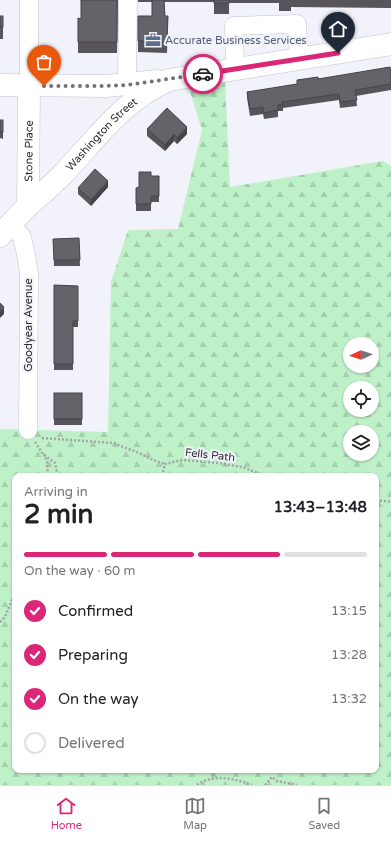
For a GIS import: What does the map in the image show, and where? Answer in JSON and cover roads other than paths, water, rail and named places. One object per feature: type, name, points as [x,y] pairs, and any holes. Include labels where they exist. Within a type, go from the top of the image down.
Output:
[{"type":"main road","name":"Washington Street","points":[[5,230],[28,206],[63,174],[113,119],[148,90],[169,80],[391,44]]},
{"type":"main road","points":[[0,85],[106,86],[169,80]]},
{"type":"main road","name":"Stone Place","points":[[28,206],[29,86]]},
{"type":"street","name":"Stone Place","points":[[29,0],[29,86]]},
{"type":"street","points":[[127,85],[128,0]]},
{"type":"street","points":[[235,69],[234,26],[297,24],[299,59]]},
{"type":"street","name":"Goodyear Avenue","points":[[5,230],[22,237],[29,273],[28,430]]},
{"type":"place","name":"Accurate Business Services","points":[[153,40]]}]
